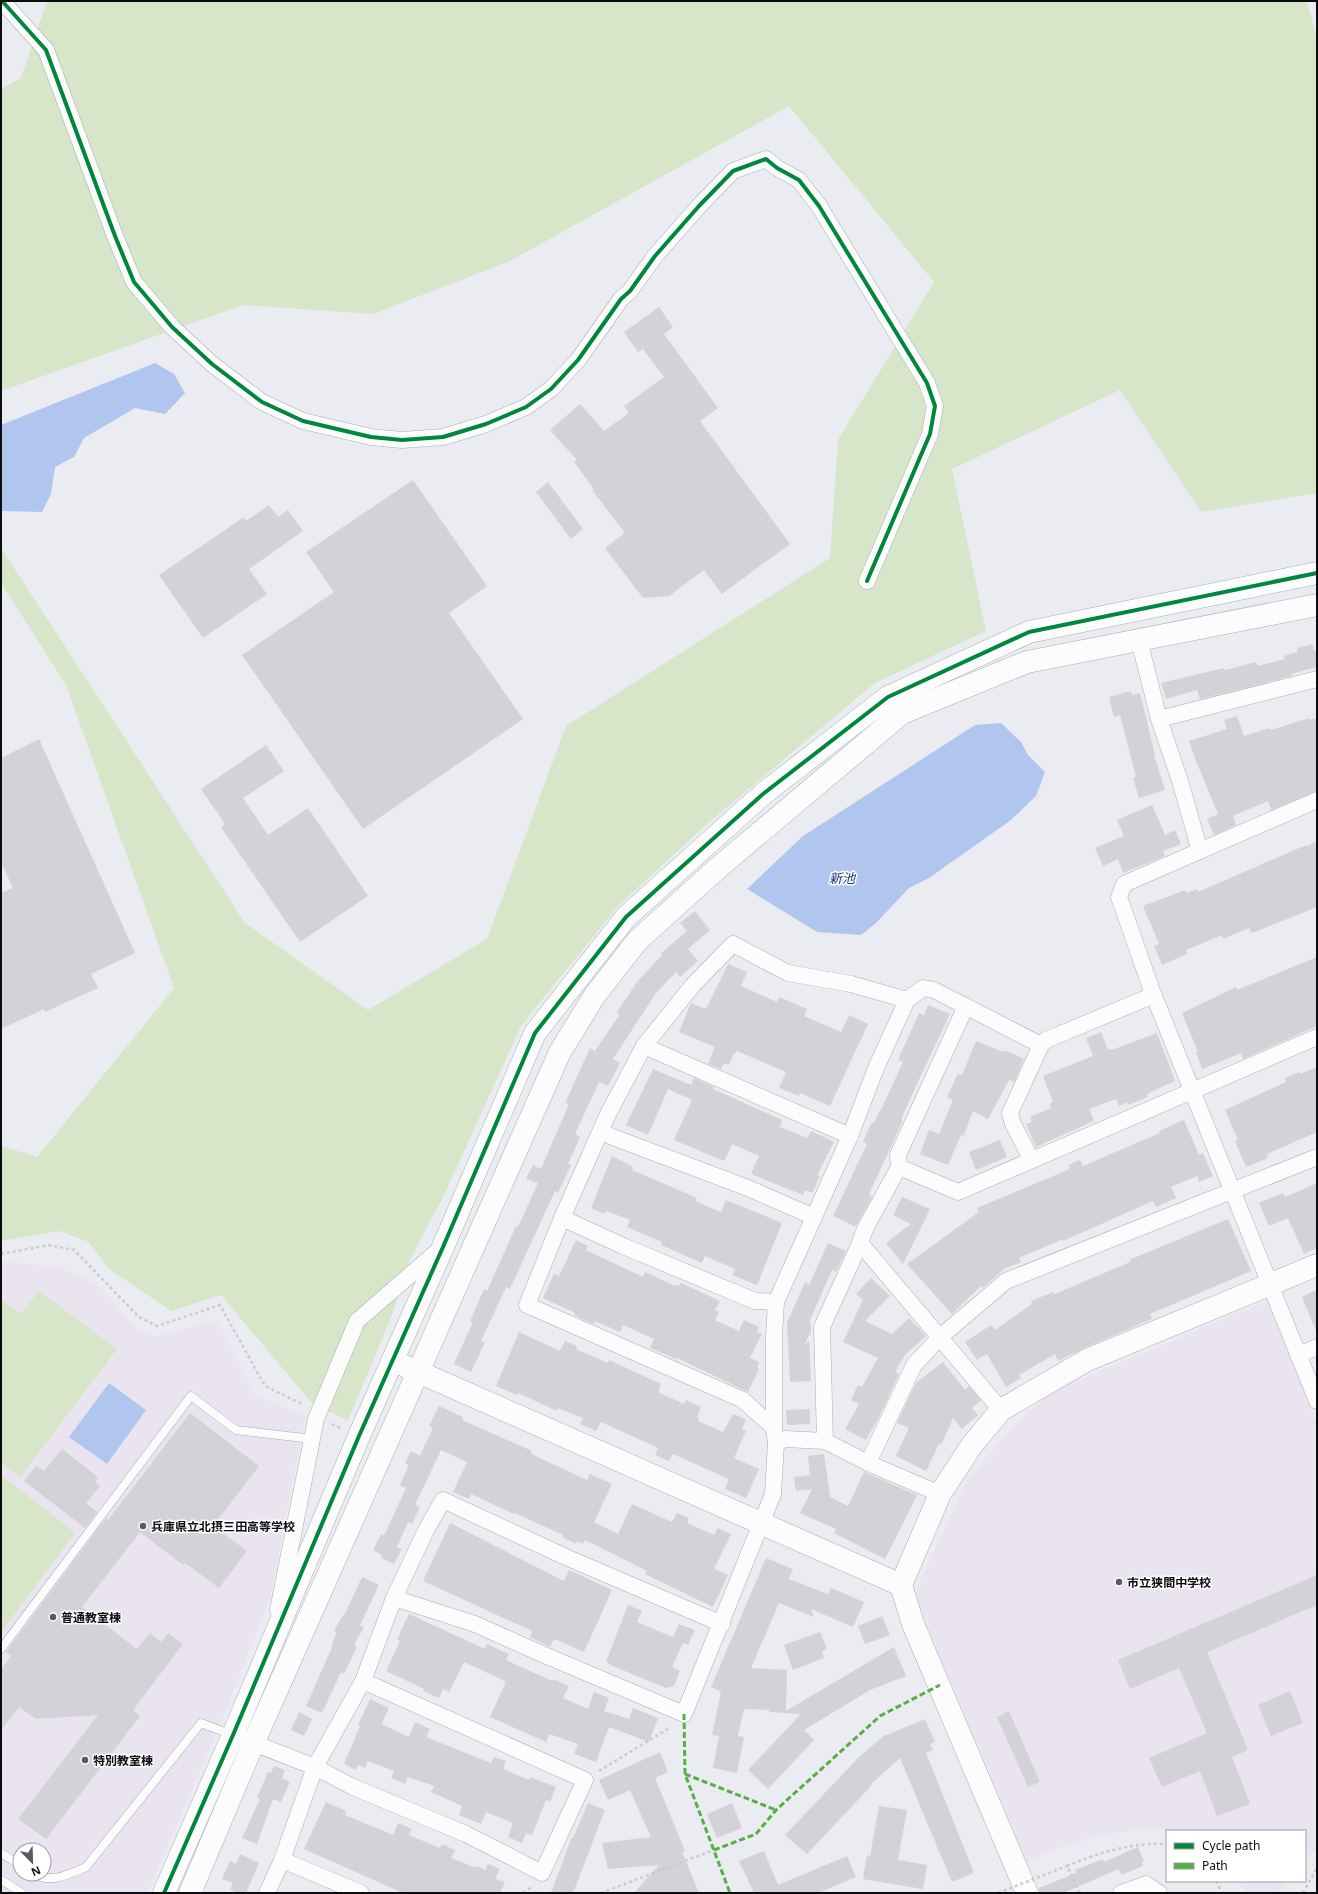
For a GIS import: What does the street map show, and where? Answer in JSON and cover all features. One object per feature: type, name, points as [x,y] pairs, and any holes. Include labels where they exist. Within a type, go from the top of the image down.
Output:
[{"type":"street","points":[[2,1],[46,50],[115,236],[134,282],[172,327],[212,364],[262,402],[303,421],[371,438],[402,440],[443,437],[486,424],[526,407],[551,389],[578,360],[621,299],[630,291],[655,256],[732,171],[766,159],[777,168],[799,180],[819,206],[927,383],[935,406],[930,434],[867,581]]},
{"type":"street","points":[[164,1893],[233,1735],[359,1436],[443,1247],[535,1033],[626,917],[763,794],[888,697],[1029,632],[1317,573]]},
{"type":"street","points":[[190,1893],[254,1744],[560,1052],[595,995],[638,940],[719,867],[902,713],[1027,662],[1317,605]]},
{"type":"street","points":[[1139,640],[1159,720],[1180,781],[1200,851]]},
{"type":"street","points":[[1159,720],[1317,679]]},
{"type":"street","points":[[1317,800],[1124,884],[1119,897],[1154,995],[1317,1400]]},
{"type":"street","points":[[907,1000],[851,984],[788,973],[733,944],[693,985],[644,1046],[608,1114],[562,1218],[528,1305],[743,1400],[775,1436],[785,1439],[825,1441],[868,1463],[940,1494]]},
{"type":"street","points":[[394,1598],[475,1624],[684,1714],[722,1624],[773,1494],[775,1436],[774,1336],[776,1302],[850,1136],[876,1068],[907,1000],[922,988],[934,990],[1041,1045]]},
{"type":"street","points":[[1031,1159],[1013,1124],[1010,1113],[1041,1045],[1046,1040],[1154,995]]},
{"type":"street","points":[[825,1441],[822,1327],[865,1229],[899,1167],[898,1155],[966,1006]]},
{"type":"street","points":[[899,1167],[958,1192],[1031,1159],[1317,1037]]},
{"type":"street","points":[[644,1046],[850,1136]]},
{"type":"street","points":[[601,1131],[610,1136],[748,1188],[814,1217]]},
{"type":"street","points":[[868,1463],[914,1365],[940,1338],[1006,1281],[1317,1156]]},
{"type":"street","points":[[562,1218],[622,1246],[755,1301],[776,1302]]},
{"type":"street","points":[[860,1243],[1001,1410]]},
{"type":"street","points":[[273,1639],[318,1414],[357,1321],[443,1247]]},
{"type":"street","points":[[1027,1893],[950,1707],[913,1624],[901,1585],[940,1494],[972,1445],[1001,1410],[1087,1360],[1317,1265]]},
{"type":"street","points":[[1298,1355],[1317,1347]]},
{"type":"street","points":[[392,1361],[419,1371],[901,1585]]},
{"type":"street","points":[[267,1893],[282,1860],[316,1767],[363,1681],[394,1598],[426,1530],[443,1500],[568,1558],[722,1624]]},
{"type":"street","points":[[233,1735],[316,1767],[352,1787],[466,1834],[542,1872],[585,1780],[363,1681]]},
{"type":"street","points":[[282,1860],[361,1893]]},
{"type":"street","points":[[1121,1893],[1146,1884],[1159,1893]]},
{"type":"lane","points":[[1,1649],[191,1396],[236,1430],[312,1439]]},
{"type":"lane","points":[[52,1878],[62,1877],[86,1867],[201,1723],[233,1735]]},
{"type":"lane","points":[[1,1853],[12,1860]]},
{"type":"lane","points":[[1,1880],[22,1893]]},
{"type":"path","points":[[1,1254],[50,1245],[74,1250],[138,1317],[157,1326],[220,1305],[265,1386],[359,1436]]},
{"type":"path","points":[[585,1780],[674,1725],[684,1714]]},
{"type":"path","points":[[998,1893],[1082,1859],[1129,1846],[1166,1844]]},
{"type":"path","points":[[601,1893],[714,1850]]},
{"type":"path","points":[[1067,1866],[1080,1893]]},
{"type":"path","points":[[1303,1893],[1317,1868]]},
{"type":"path","points":[[1216,1882],[1222,1893]]},
{"type":"shaded area","name":"兵庫県立北摂三田高等学校","points":[[1,1262],[59,1267],[99,1286],[138,1329],[155,1337],[218,1320],[256,1396],[306,1416],[270,1598],[218,1730],[147,1893],[1,1893]]},
{"type":"shaded area","name":"市立狭間中学校","points":[[1267,1301],[1317,1424],[1317,1849],[1306,1859],[1306,1830],[1166,1830],[1157,1828],[1103,1834],[1058,1848],[1027,1862],[917,1601],[917,1590],[923,1574],[968,1479],[1012,1428],[1047,1393]]},
{"type":"shaded area","points":[[1238,1882],[1284,1882],[1277,1893],[1247,1893]]},
{"type":"green space","points":[[47,1],[1307,1],[1317,38],[1317,493],[1201,512],[1120,390],[952,469],[986,631],[875,683],[708,823],[618,906],[521,1026],[445,1193],[408,1264],[392,1315],[348,1421],[310,1401],[221,1295],[171,1311],[108,1268],[89,1242],[59,1231],[1,1241],[1,1146],[37,1157],[174,988],[66,685],[1,583],[1,548],[245,923],[368,1010],[487,939],[566,726],[830,558],[838,440],[934,282],[789,106],[510,261],[373,314],[243,305],[1,391],[1,89],[21,78]]},
{"type":"green space","points":[[39,1291],[117,1349],[20,1477],[1,1463],[1,1299],[21,1314]]},
{"type":"green space","points":[[1,1475],[75,1533],[1,1632]]},
{"type":"water","points":[[155,363],[174,374],[185,393],[165,414],[135,408],[84,438],[74,457],[55,467],[51,494],[42,512],[1,511],[1,425]]},
{"type":"water","name":"新池","points":[[1001,723],[1021,742],[1028,755],[1045,772],[1036,796],[1011,820],[929,878],[909,888],[876,923],[861,935],[817,932],[747,889],[803,836],[975,725]]},
{"type":"water","points":[[109,1383],[146,1410],[107,1464],[69,1437]]},
{"type":"building","points":[[659,307],[673,327],[664,334],[718,408],[700,421],[790,544],[722,594],[704,570],[669,596],[643,598],[605,548],[625,533],[592,490],[594,489],[574,462],[577,460],[550,430],[580,404],[604,431],[629,413],[624,406],[664,377],[643,349],[638,352],[624,332]]},
{"type":"building","points":[[413,480],[487,586],[449,613],[523,719],[363,829],[242,655],[334,592],[306,552]]},
{"type":"building","points":[[548,482],[583,529],[571,539],[536,492]]},
{"type":"building","points":[[269,505],[278,517],[288,510],[303,531],[249,569],[267,594],[203,638],[159,575],[244,517],[246,521]]},
{"type":"building","points":[[1312,644],[1314,651],[1317,651],[1317,667],[1291,674],[1292,676],[1200,699],[1197,690],[1166,699],[1161,683],[1256,662],[1258,666],[1285,659],[1284,656],[1298,652],[1297,648]]},
{"type":"building","points":[[1131,691],[1132,695],[1140,693],[1154,755],[1165,790],[1139,798],[1133,778],[1136,777],[1120,715],[1114,717],[1109,697]]},
{"type":"building","points":[[1237,716],[1244,736],[1270,728],[1271,730],[1309,718],[1309,720],[1317,718],[1317,791],[1271,810],[1268,801],[1233,816],[1236,825],[1214,835],[1207,819],[1218,814],[1189,741],[1227,729],[1224,720]]},
{"type":"building","points":[[39,739],[135,953],[91,974],[98,988],[45,1012],[44,1009],[1,1029],[1,893],[13,888],[1,862],[1,758]]},
{"type":"building","points":[[266,745],[284,771],[243,798],[268,835],[308,808],[368,896],[300,942],[221,827],[225,824],[201,789]]},
{"type":"building","points":[[1152,805],[1165,835],[1175,830],[1181,844],[1163,851],[1165,856],[1123,873],[1118,859],[1103,866],[1095,848],[1124,836],[1117,820]]},
{"type":"building","points":[[1317,841],[1317,907],[1252,933],[1249,928],[1223,939],[1222,935],[1186,950],[1187,954],[1162,965],[1154,946],[1159,944],[1143,906],[1185,890],[1187,893],[1197,889],[1198,892]]},
{"type":"building","points":[[695,911],[710,930],[688,949],[698,961],[680,977],[676,972],[656,993],[613,1059],[620,1063],[608,1086],[599,1082],[575,1134],[580,1137],[568,1164],[571,1165],[558,1193],[555,1191],[510,1289],[506,1287],[481,1341],[485,1342],[471,1372],[454,1364],[473,1322],[470,1321],[484,1289],[487,1291],[516,1226],[518,1227],[538,1183],[526,1179],[533,1165],[541,1169],[569,1104],[565,1103],[590,1048],[595,1051],[620,1014],[617,1012],[637,982],[662,955],[660,954],[687,931],[680,923]]},
{"type":"building","points":[[1317,957],[1317,1026],[1243,1059],[1241,1053],[1202,1069],[1196,1053],[1198,1052],[1182,1013],[1236,987],[1237,990]]},
{"type":"building","points":[[728,964],[747,972],[741,986],[777,1002],[779,997],[807,1009],[804,1016],[841,1032],[849,1015],[868,1024],[830,1106],[800,1093],[799,1096],[779,1088],[786,1072],[737,1051],[734,1053],[729,1065],[724,1063],[721,1069],[708,1064],[715,1047],[679,1032],[691,1003],[706,1009]]},
{"type":"building","points":[[928,1005],[950,1014],[901,1119],[903,1120],[869,1194],[872,1196],[870,1201],[856,1226],[854,1226],[833,1216],[867,1144],[863,1142],[872,1122],[874,1123],[881,1110],[903,1062],[898,1060],[919,1013],[924,1015]]},
{"type":"building","points":[[1101,1032],[1108,1050],[1112,1050],[1157,1033],[1175,1081],[1147,1094],[1148,1097],[1128,1105],[1127,1102],[1119,1106],[1116,1099],[1089,1109],[1094,1121],[1036,1147],[1026,1124],[1032,1122],[1030,1117],[1051,1108],[1049,1104],[1053,1102],[1043,1076],[1093,1056],[1086,1038]]},
{"type":"building","points":[[976,1041],[1003,1052],[1004,1050],[1024,1059],[1014,1082],[1009,1080],[988,1119],[973,1111],[963,1137],[962,1133],[948,1165],[920,1154],[929,1130],[939,1134],[953,1100],[947,1097],[958,1073],[962,1075]]},
{"type":"building","points":[[1317,1067],[1317,1132],[1267,1154],[1268,1158],[1246,1167],[1235,1141],[1238,1140],[1225,1110],[1286,1082],[1285,1078]]},
{"type":"building","points":[[653,1069],[691,1085],[694,1078],[714,1087],[713,1089],[782,1120],[780,1127],[807,1138],[811,1131],[834,1142],[817,1175],[820,1176],[812,1193],[805,1190],[803,1195],[751,1174],[759,1156],[732,1144],[724,1161],[674,1140],[692,1100],[668,1089],[648,1135],[626,1125]]},
{"type":"building","points":[[1184,1120],[1199,1155],[1203,1153],[1213,1176],[1199,1182],[1197,1176],[1171,1187],[1176,1198],[1156,1207],[1153,1201],[1063,1241],[1063,1239],[1019,1258],[1021,1262],[1004,1269],[983,1288],[981,1286],[952,1314],[907,1264],[979,1212],[977,1208],[1070,1169],[1068,1165],[1080,1160],[1083,1166],[1160,1133],[1159,1131]]},
{"type":"building","points":[[1000,1140],[1007,1157],[976,1170],[969,1152]]},
{"type":"building","points":[[612,1156],[633,1167],[632,1170],[697,1198],[695,1201],[721,1212],[726,1200],[782,1223],[757,1285],[732,1275],[735,1269],[705,1256],[702,1263],[661,1245],[662,1242],[627,1227],[630,1220],[606,1211],[604,1214],[591,1208]]},
{"type":"building","points":[[1317,1183],[1317,1248],[1304,1254],[1288,1218],[1269,1226],[1259,1203],[1283,1193],[1285,1197]]},
{"type":"building","points":[[902,1197],[930,1209],[903,1264],[886,1243],[911,1224],[893,1215]]},
{"type":"building","points":[[1228,1219],[1251,1271],[1150,1314],[1152,1319],[1086,1347],[1058,1361],[1055,1354],[1019,1375],[1021,1378],[1006,1387],[987,1354],[977,1360],[965,1342],[991,1325],[995,1330],[1032,1304],[1031,1301],[1053,1292],[1055,1294],[1130,1262],[1129,1260]]},
{"type":"building","points":[[576,1240],[588,1246],[586,1250],[643,1277],[645,1272],[673,1285],[679,1286],[681,1283],[720,1301],[715,1310],[719,1312],[715,1320],[739,1331],[744,1320],[759,1327],[757,1332],[762,1334],[750,1358],[759,1362],[757,1368],[759,1369],[748,1392],[677,1358],[676,1359],[650,1348],[654,1339],[623,1325],[620,1332],[595,1321],[593,1324],[574,1315],[575,1313],[543,1298],[554,1274],[559,1276]]},
{"type":"building","points":[[828,1243],[846,1251],[836,1272],[832,1270],[810,1320],[811,1331],[804,1346],[809,1341],[811,1381],[790,1382],[787,1323],[805,1282],[809,1285]]},
{"type":"building","points":[[871,1278],[890,1296],[865,1321],[892,1334],[909,1318],[926,1336],[905,1355],[895,1372],[899,1374],[880,1415],[866,1440],[845,1429],[859,1404],[851,1400],[858,1385],[862,1387],[878,1358],[843,1342],[863,1300],[856,1294]]},
{"type":"building","points":[[1317,1290],[1317,1333],[1302,1297]]},
{"type":"building","points":[[519,1332],[560,1351],[565,1341],[577,1346],[576,1349],[608,1363],[609,1360],[661,1384],[658,1392],[684,1404],[686,1400],[701,1407],[697,1418],[699,1419],[698,1421],[723,1432],[733,1414],[746,1419],[742,1429],[746,1431],[734,1458],[759,1469],[746,1498],[725,1489],[729,1479],[673,1454],[669,1461],[655,1455],[658,1448],[601,1422],[596,1431],[580,1424],[583,1418],[558,1408],[557,1411],[518,1393],[517,1395],[496,1386]]},
{"type":"building","points":[[943,1362],[965,1390],[969,1386],[981,1400],[972,1408],[978,1415],[962,1429],[953,1418],[941,1445],[939,1444],[926,1471],[896,1456],[909,1428],[897,1423],[916,1383]]},
{"type":"building","points":[[439,1406],[463,1417],[462,1420],[532,1451],[531,1454],[587,1480],[590,1474],[612,1484],[594,1522],[618,1534],[632,1504],[672,1522],[677,1513],[689,1518],[687,1523],[714,1535],[718,1528],[731,1534],[714,1569],[728,1575],[713,1607],[645,1574],[647,1571],[585,1540],[583,1544],[577,1541],[576,1544],[562,1537],[563,1535],[471,1494],[469,1499],[453,1492],[467,1462],[441,1450],[415,1505],[420,1507],[412,1524],[408,1522],[397,1547],[402,1549],[394,1564],[381,1558],[382,1555],[373,1550],[381,1534],[384,1536],[406,1488],[400,1485],[409,1465],[405,1463],[411,1451],[420,1456],[433,1428],[429,1426]]},
{"type":"building","points":[[810,1409],[810,1424],[787,1425],[786,1410]]},
{"type":"building","points":[[190,1413],[259,1466],[213,1526],[247,1551],[219,1588],[185,1563],[183,1565],[140,1532],[82,1607],[137,1649],[150,1633],[161,1642],[168,1633],[183,1644],[133,1710],[140,1716],[46,1839],[18,1819],[98,1715],[36,1719],[19,1707],[1,1730],[1,1669],[11,1656],[6,1652],[106,1518],[108,1520]]},
{"type":"building","points":[[62,1449],[98,1477],[95,1482],[100,1486],[86,1503],[97,1512],[85,1528],[24,1481],[36,1466],[44,1471]]},
{"type":"building","points":[[824,1454],[830,1497],[848,1506],[864,1472],[917,1495],[885,1559],[834,1533],[836,1529],[800,1513],[812,1489],[796,1491],[794,1477],[810,1475],[808,1456]]},
{"type":"building","points":[[450,1523],[564,1581],[569,1570],[612,1590],[584,1652],[554,1639],[550,1647],[530,1637],[532,1631],[423,1581]]},
{"type":"building","points":[[766,1558],[793,1569],[789,1579],[828,1594],[831,1588],[864,1602],[853,1627],[811,1609],[814,1617],[779,1603],[751,1668],[787,1670],[786,1711],[894,1647],[906,1676],[870,1690],[804,1730],[814,1740],[768,1789],[748,1770],[801,1714],[744,1709],[738,1736],[744,1737],[737,1773],[713,1768],[719,1736],[712,1735],[721,1692],[711,1687]]},
{"type":"building","points":[[1317,1575],[1317,1605],[1207,1652],[1248,1750],[1232,1757],[1250,1804],[1217,1816],[1200,1771],[1162,1787],[1149,1758],[1207,1733],[1179,1668],[1130,1689],[1118,1660]]},
{"type":"building","points":[[362,1577],[379,1585],[360,1625],[364,1627],[354,1645],[357,1646],[344,1674],[341,1672],[322,1713],[306,1706],[333,1645],[332,1644],[337,1632],[334,1631],[343,1615],[344,1616]]},
{"type":"building","points":[[628,1605],[642,1611],[637,1622],[670,1636],[673,1637],[679,1624],[695,1630],[688,1645],[683,1643],[672,1667],[680,1671],[674,1686],[666,1688],[606,1662]]},
{"type":"building","points":[[409,1614],[485,1649],[487,1644],[509,1654],[506,1660],[552,1681],[553,1679],[569,1686],[563,1698],[588,1709],[594,1692],[609,1698],[604,1711],[629,1719],[633,1708],[658,1718],[649,1742],[609,1727],[596,1762],[574,1754],[578,1744],[549,1734],[546,1742],[490,1717],[505,1681],[464,1662],[449,1692],[443,1689],[439,1698],[423,1691],[424,1689],[386,1671],[400,1641],[397,1639]]},
{"type":"building","points":[[882,1616],[890,1635],[865,1644],[858,1626]]},
{"type":"building","points":[[820,1632],[827,1649],[822,1651],[824,1658],[793,1670],[784,1645]]},
{"type":"building","points":[[1290,1691],[1303,1723],[1271,1736],[1258,1705]]},
{"type":"building","points":[[370,1699],[389,1708],[382,1724],[409,1737],[415,1722],[430,1729],[426,1737],[491,1763],[494,1757],[506,1761],[503,1769],[529,1780],[530,1777],[556,1787],[550,1802],[546,1800],[532,1835],[526,1833],[522,1843],[508,1837],[513,1823],[486,1812],[481,1824],[459,1815],[462,1806],[431,1792],[434,1786],[408,1777],[405,1784],[391,1778],[394,1771],[368,1761],[365,1768],[358,1765],[356,1770],[344,1764],[360,1726],[358,1725]]},
{"type":"building","points":[[1009,1711],[1040,1782],[1028,1787],[997,1717]]},
{"type":"building","points":[[299,1712],[312,1719],[304,1736],[291,1730]]},
{"type":"building","points":[[925,1719],[935,1742],[930,1744],[933,1750],[926,1753],[974,1873],[952,1882],[900,1758],[871,1784],[872,1785],[807,1854],[785,1835],[860,1756],[886,1734],[887,1735]]},
{"type":"building","points":[[660,1752],[668,1772],[655,1778],[685,1851],[682,1852],[699,1893],[634,1893],[659,1865],[608,1869],[602,1843],[651,1837],[630,1790],[608,1800],[599,1780]]},
{"type":"building","points":[[274,1766],[285,1770],[282,1778],[290,1782],[281,1802],[273,1799],[257,1844],[242,1838],[260,1799],[257,1798],[268,1772],[271,1773]]},
{"type":"building","points":[[326,1802],[346,1811],[345,1815],[393,1835],[398,1823],[412,1829],[409,1835],[440,1848],[442,1844],[455,1850],[451,1858],[476,1868],[477,1866],[485,1870],[488,1864],[500,1869],[495,1879],[505,1882],[500,1893],[403,1893],[304,1849]]},
{"type":"building","points":[[588,1803],[605,1810],[573,1893],[551,1893],[572,1837],[573,1838]]},
{"type":"building","points":[[732,1803],[742,1828],[717,1838],[707,1814]]},
{"type":"building","points":[[879,1806],[907,1810],[898,1860],[927,1865],[923,1889],[863,1879],[867,1855],[870,1856]]},
{"type":"building","points":[[1138,1847],[1144,1861],[1142,1862],[1143,1866],[1121,1875],[1119,1869],[1063,1893],[1039,1893],[1039,1888],[1076,1873],[1075,1870],[1103,1859],[1104,1862]]},
{"type":"building","points":[[764,1851],[778,1885],[847,1856],[856,1877],[818,1893],[754,1893],[739,1861]]},
{"type":"building","points":[[240,1854],[259,1863],[246,1893],[238,1893],[230,1890],[233,1883],[222,1879],[230,1861],[236,1864]]},
{"type":"marked path","points":[[714,1850],[756,1834],[776,1810],[880,1716],[940,1685]]},
{"type":"marked path","points":[[684,1714],[685,1774],[730,1893]]},
{"type":"marked path","points":[[685,1774],[776,1810]]},
{"type":"cycle path","points":[[2,1],[46,50],[115,236],[134,282],[172,327],[212,364],[262,402],[303,421],[371,437],[402,440],[443,437],[486,424],[526,407],[551,389],[578,360],[621,299],[630,291],[655,256],[699,206],[733,171],[766,159],[777,168],[799,180],[819,206],[927,383],[935,406],[930,434],[867,581]]},
{"type":"cycle path","points":[[164,1893],[233,1735],[359,1436],[443,1247],[535,1033],[626,917],[763,794],[888,697],[1029,632],[1317,573]]},
{"type":"place","name":"兵庫県立北摂三田高等学校","points":[[143,1526]]},
{"type":"place","name":"市立狭間中学校","points":[[1119,1582]]},
{"type":"place","name":"普通教室棟","points":[[53,1617]]},
{"type":"place","name":"特別教室棟","points":[[85,1760]]}]
